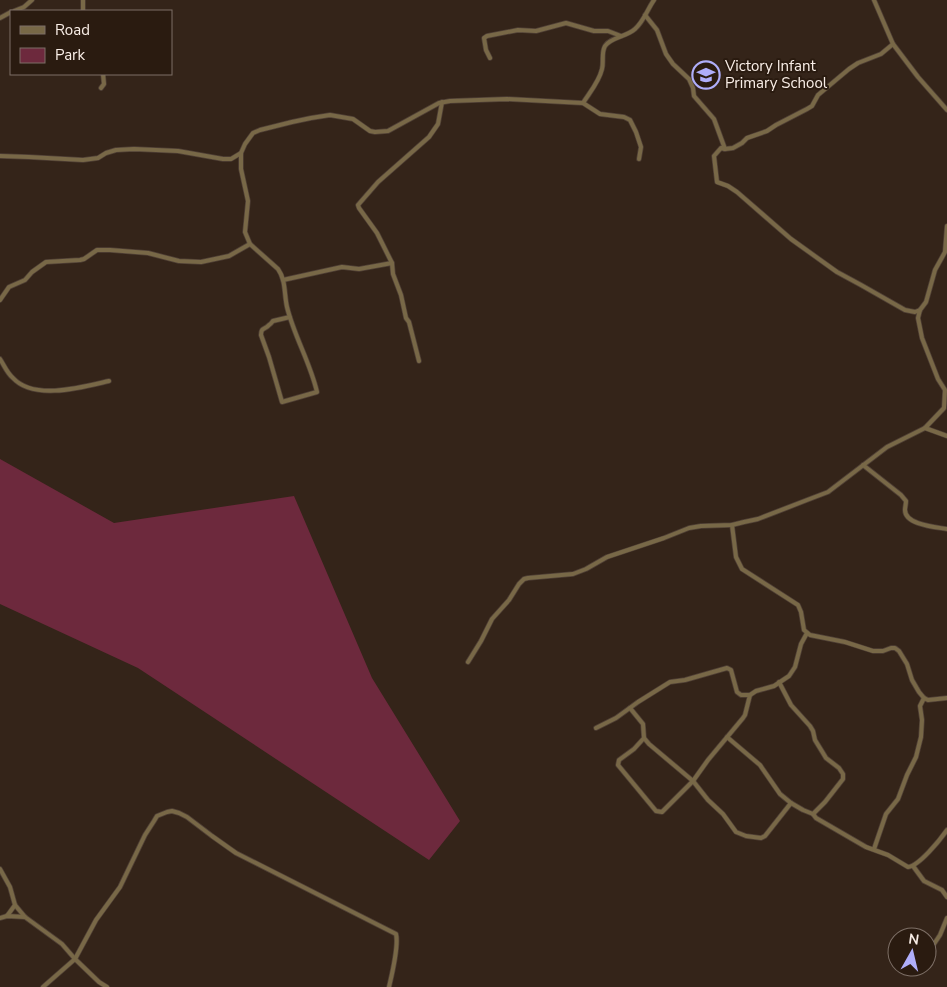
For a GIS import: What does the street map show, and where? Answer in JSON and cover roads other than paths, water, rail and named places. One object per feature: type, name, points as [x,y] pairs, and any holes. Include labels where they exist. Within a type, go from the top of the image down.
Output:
[{"type":"street","points":[[17,10],[32,0]]},
{"type":"street","points":[[583,103],[599,79],[603,67],[603,51],[605,46],[610,40],[636,28],[654,0]]},
{"type":"street","points":[[874,0],[893,44],[947,110]]},
{"type":"street","points":[[645,15],[657,30],[666,54],[689,79],[694,96],[714,119],[725,149]]},
{"type":"street","points":[[490,58],[486,50],[484,38],[518,30],[536,31],[566,24],[594,31],[608,31],[622,36]]},
{"type":"street","points":[[893,44],[881,54],[858,63],[849,69],[818,95],[812,106],[767,131],[747,138],[733,148],[721,148],[714,156],[717,182],[728,186],[742,195],[790,239],[837,272],[905,310],[914,312],[920,310]]},
{"type":"street","points":[[101,88],[104,84],[104,75]]},
{"type":"street","points":[[290,317],[273,321],[261,331],[282,402],[317,392],[310,367],[286,306],[283,280],[278,269],[250,244],[245,232],[248,201],[241,169],[241,153],[253,133],[330,115],[353,119],[370,131],[388,131],[442,102],[450,101],[507,99],[583,103],[600,114],[624,117],[630,120],[640,147],[639,160]]},
{"type":"street","points":[[419,361],[401,295],[393,274],[392,264],[377,233],[358,206],[378,182],[429,137],[438,124],[442,102]]},
{"type":"street","points":[[0,156],[84,160],[98,158],[116,150],[134,149],[178,151],[231,159],[241,153]]},
{"type":"street","points":[[468,662],[492,619],[524,579],[573,574],[607,557],[689,528],[732,525],[758,518],[828,492],[887,447],[925,428],[944,408],[945,390],[938,379],[922,338],[918,318],[920,310],[926,302],[935,270],[945,252],[947,226]]},
{"type":"street","points":[[0,300],[9,287],[25,280],[32,272],[46,262],[80,260],[97,250],[148,253],[179,261],[201,262],[229,256],[250,244]]},
{"type":"street","points":[[283,280],[342,267],[359,269],[392,264]]},
{"type":"street","points":[[0,359],[13,379],[27,388],[49,391],[109,381]]},
{"type":"street","points":[[925,428],[947,436]]},
{"type":"street","points":[[863,465],[901,495],[906,501],[905,510],[907,516],[913,521],[947,529]]},
{"type":"street","points":[[732,525],[736,557],[742,569],[798,605],[804,630],[807,633],[844,642],[873,652],[895,648],[899,650],[907,664],[912,680],[924,698],[928,700],[947,698]]},
{"type":"street","points":[[596,728],[616,718],[670,682],[685,680],[727,668],[731,670],[737,692],[741,695],[750,695],[774,686],[789,676],[795,667],[801,644],[807,633]]},
{"type":"street","points":[[779,682],[792,705],[810,726],[815,740],[823,753],[843,774],[843,779],[813,814]]},
{"type":"street","points":[[644,738],[634,749],[619,760],[618,765],[656,811],[662,812],[694,781],[708,760],[745,715],[750,695]]},
{"type":"street","points":[[874,849],[886,814],[898,799],[907,774],[916,757],[921,737],[922,720],[920,706],[924,698]]},
{"type":"street","points":[[630,708],[643,724],[644,738],[649,744],[694,781],[736,832],[746,836],[761,838],[765,836],[791,804]]},
{"type":"street","points":[[726,737],[760,765],[780,794],[791,804],[813,814],[816,818],[842,834],[866,847],[888,855],[908,868],[913,866],[936,844],[947,830]]},
{"type":"street","points":[[43,987],[75,958],[96,920],[120,887],[145,835],[157,816],[172,811],[188,817],[236,852],[396,934],[389,987]]},
{"type":"street","points":[[913,866],[924,881],[942,890],[947,897]]},
{"type":"street","points":[[0,870],[10,887],[15,905],[25,916],[62,944],[99,982],[107,987]]},
{"type":"street","points":[[7,916],[15,905]]},
{"type":"street","points":[[0,918],[25,916]]},
{"type":"street","points":[[937,940],[947,918]]},
{"type":"place","name":"Victory Infant Primary School","points":[[706,75]]}]
